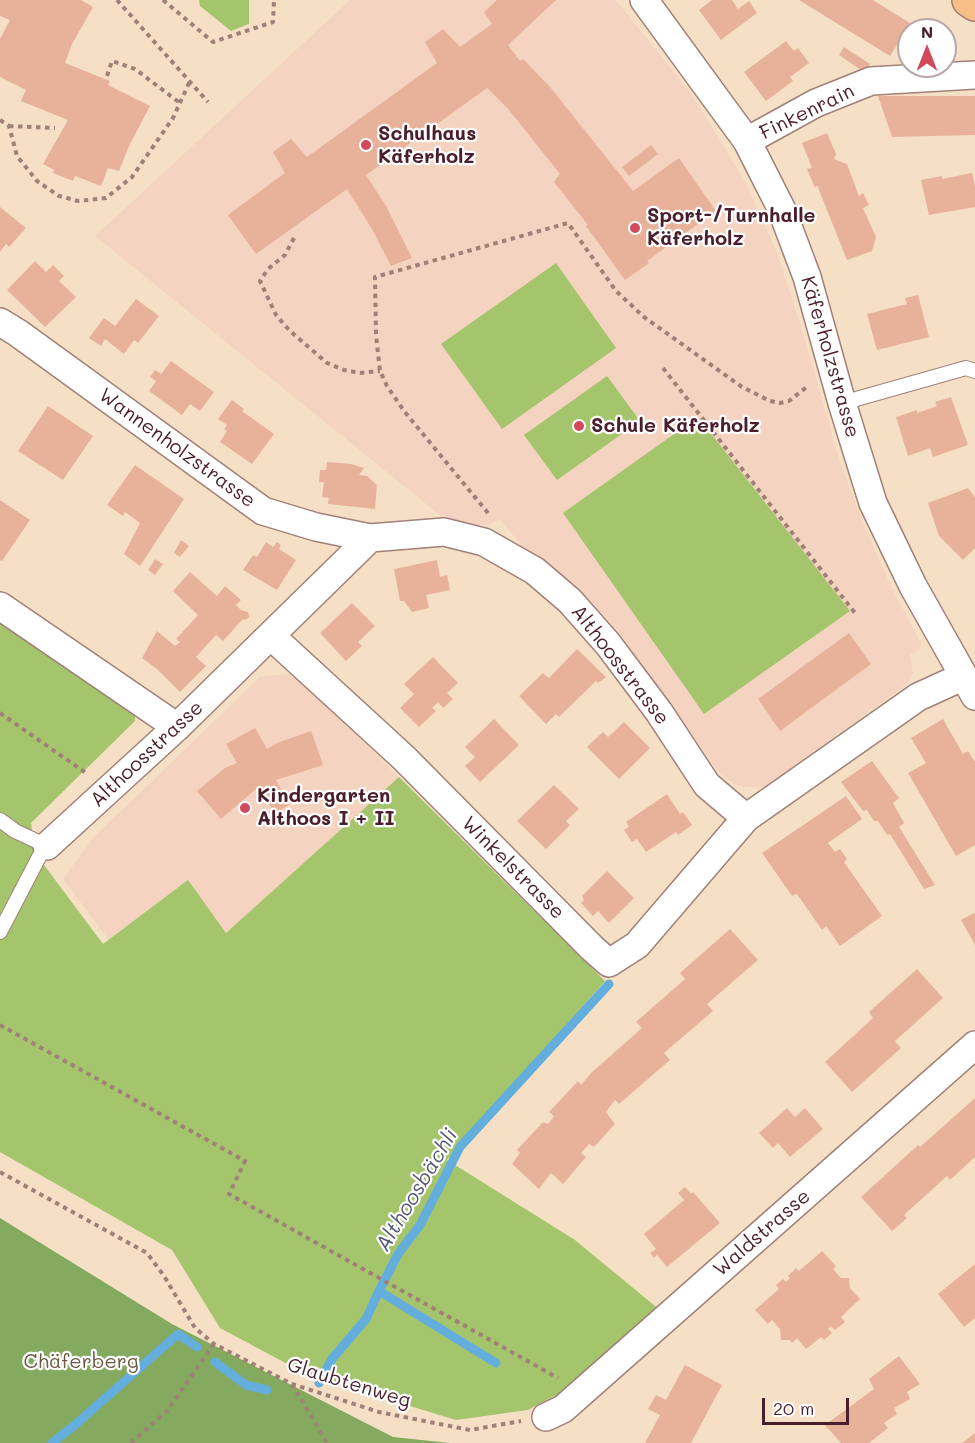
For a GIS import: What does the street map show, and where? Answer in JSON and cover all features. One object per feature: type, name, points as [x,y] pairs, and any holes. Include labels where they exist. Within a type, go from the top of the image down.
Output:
[{"type":"main road","points":[[969,0],[975,4]]},
{"type":"street","name":"Käferholzstrasse","points":[[644,0],[747,141],[781,208],[807,276],[842,403],[873,503],[913,586],[969,686]]},
{"type":"street","name":"Finkenrain","points":[[747,141],[816,103],[870,81],[975,75]]},
{"type":"street","name":"Wannenholzstrasse","points":[[0,322],[263,511],[316,527],[370,538]]},
{"type":"street","name":"Althoosstrasse","points":[[47,846],[177,727],[370,538],[444,532],[484,542],[494,547],[536,571],[570,602],[608,644],[659,712],[707,785],[746,819]]},
{"type":"street","points":[[0,606],[177,727]]},
{"type":"street","name":"Winkelstrasse","points":[[272,636],[404,758],[609,963],[637,945],[746,819]]},
{"type":"street","points":[[746,819],[918,697],[969,686]]},
{"type":"street","name":"Waldstrasse","points":[[546,1417],[563,1409],[975,1045]]},
{"type":"lane","points":[[842,403],[966,368],[975,371]]},
{"type":"lane","points":[[0,820],[15,831],[47,846],[0,932]]},
{"type":"path","points":[[117,0],[208,102]]},
{"type":"path","points":[[163,0],[213,42],[273,22],[274,0]]},
{"type":"path","points":[[107,76],[112,62],[135,69],[180,103]]},
{"type":"path","points":[[9,126],[17,156],[37,181],[59,196],[78,201],[106,198],[132,177],[172,118],[190,81]]},
{"type":"path","points":[[0,120],[9,126],[56,128]]},
{"type":"path","points":[[494,547],[494,521],[404,411],[380,371],[376,335],[375,277],[568,223],[616,291],[644,317],[742,387],[770,401],[780,403],[789,401],[810,385]]},
{"type":"path","points":[[294,238],[285,255],[268,269],[260,281],[276,315],[290,331],[327,363],[360,373],[380,371]]},
{"type":"path","points":[[663,368],[855,613]]},
{"type":"path","points":[[0,712],[109,789]]},
{"type":"path","points":[[0,1024],[244,1161],[229,1194],[581,1393]]},
{"type":"path","name":"Glaubtenweg","points":[[0,1172],[147,1253],[164,1276],[195,1329],[214,1344],[292,1384],[379,1412],[470,1430],[546,1417]]},
{"type":"path","points":[[131,1443],[167,1411],[214,1344]]},
{"type":"path","points":[[292,1384],[327,1443]]},
{"type":"shaded area","name":"Schule Käferholz","points":[[350,0],[616,0],[689,91],[747,185],[777,253],[800,323],[839,459],[863,523],[890,584],[921,644],[920,649],[910,655],[913,673],[903,687],[777,778],[772,784],[764,787],[745,787],[734,784],[719,773],[615,627],[574,584],[522,546],[500,519],[489,525],[451,524],[95,236]]},
{"type":"shaded area","name":"Kindergarten Althoos I + II","points":[[294,674],[399,777],[225,934],[109,940],[63,879],[93,838],[261,676]]},
{"type":"green space","points":[[199,0],[249,0],[249,24],[231,31],[200,6]]},
{"type":"green space","points":[[556,263],[616,348],[502,429],[441,344]]},
{"type":"green space","points":[[607,376],[640,421],[557,480],[524,435]]},
{"type":"green space","points":[[698,417],[850,611],[704,714],[563,513]]},
{"type":"green space","points":[[0,620],[135,711],[135,721],[31,823],[35,853],[103,944],[188,880],[226,933],[399,777],[605,981],[447,1160],[575,1240],[661,1311],[579,1383],[528,1410],[456,1420],[308,1375],[220,1328],[172,1250],[0,1152]]},
{"type":"green space","name":"Chäferberg","points":[[0,1218],[172,1324],[393,1437],[450,1443],[0,1443]]},
{"type":"building","points":[[0,0],[81,0],[93,7],[72,44],[65,63],[110,81],[108,85],[150,106],[119,171],[108,168],[101,186],[75,176],[73,181],[53,173],[54,170],[43,164],[68,120],[21,101],[26,90],[0,77],[0,39],[10,20],[0,16]]},
{"type":"building","name":"Schulhaus Käferholz","points":[[497,0],[556,0],[508,45],[520,61],[523,59],[550,87],[633,191],[679,158],[718,214],[713,213],[625,280],[586,226],[588,225],[554,182],[560,174],[509,110],[487,88],[366,175],[386,206],[412,258],[391,266],[372,229],[347,189],[256,254],[228,215],[285,173],[273,152],[291,139],[307,157],[437,63],[425,42],[443,29],[460,47],[492,24],[484,12]]},
{"type":"building","points":[[712,0],[732,0],[738,9],[749,1],[757,13],[721,40],[699,10]]},
{"type":"building","points":[[799,0],[873,0],[902,18],[897,18],[897,45],[890,56]]},
{"type":"building","points":[[786,41],[794,51],[798,48],[809,63],[790,77],[793,81],[766,101],[744,72]]},
{"type":"building","points":[[844,47],[870,64],[864,72],[839,55]]},
{"type":"building","points":[[878,96],[975,96],[975,135],[892,137]]},
{"type":"building","points":[[827,133],[836,154],[834,159],[847,164],[859,196],[863,193],[869,205],[863,208],[876,237],[872,251],[847,260],[817,185],[815,188],[807,169],[812,168],[802,143]]},
{"type":"building","points":[[651,145],[658,154],[629,176],[622,167]]},
{"type":"building","points":[[972,173],[975,186],[975,207],[929,215],[921,180],[942,176],[942,179]]},
{"type":"building","points":[[0,207],[26,228],[9,247],[6,244],[0,252]]},
{"type":"building","points":[[35,261],[46,272],[53,265],[64,276],[59,281],[76,297],[45,327],[7,290]]},
{"type":"building","points":[[918,295],[929,337],[877,350],[867,314],[907,304],[905,298]]},
{"type":"building","points":[[136,299],[159,316],[138,343],[134,340],[124,354],[105,339],[101,346],[89,338],[104,318],[115,326]]},
{"type":"building","points":[[171,361],[214,392],[200,411],[190,404],[182,415],[149,391],[156,381],[150,377],[155,370],[161,374]]},
{"type":"building","points":[[951,397],[968,445],[933,457],[930,448],[908,456],[896,417],[937,406],[935,402]]},
{"type":"building","points":[[232,400],[244,409],[242,411],[274,434],[252,464],[220,442],[227,431],[224,429],[227,425],[218,419]]},
{"type":"building","points":[[48,406],[93,436],[63,480],[18,451]]},
{"type":"building","points":[[327,462],[351,464],[364,468],[359,475],[367,476],[377,485],[375,509],[328,504],[329,498],[322,497],[324,482],[319,482],[320,470],[326,470]]},
{"type":"building","points":[[135,465],[184,499],[140,566],[124,554],[140,523],[125,512],[123,516],[107,505]]},
{"type":"building","points":[[968,488],[975,497],[975,548],[963,560],[939,536],[928,503]]},
{"type":"building","points":[[0,500],[30,520],[2,561],[0,560]]},
{"type":"building","points":[[181,540],[189,546],[180,557],[174,553]]},
{"type":"building","points":[[266,542],[273,547],[277,542],[281,545],[279,549],[296,560],[277,590],[243,570],[253,555],[257,557]]},
{"type":"building","points":[[155,559],[163,564],[155,575],[148,570]]},
{"type":"building","points":[[437,560],[440,577],[447,575],[450,590],[426,595],[429,608],[412,612],[404,601],[400,601],[394,569]]},
{"type":"building","points":[[190,572],[217,596],[225,586],[241,600],[236,605],[248,612],[249,617],[242,620],[223,641],[216,635],[196,657],[206,666],[180,692],[157,669],[142,658],[157,631],[175,646],[180,642],[176,639],[198,615],[173,591]]},
{"type":"building","points":[[352,603],[375,626],[358,642],[362,646],[346,661],[320,633]]},
{"type":"building","points":[[849,633],[871,664],[780,731],[758,699]]},
{"type":"building","points":[[577,649],[606,677],[598,683],[596,681],[559,717],[556,714],[546,724],[519,696],[543,673],[549,678]]},
{"type":"building","points":[[433,657],[458,683],[447,693],[453,699],[443,708],[438,702],[432,708],[436,711],[419,727],[400,708],[414,694],[404,684]]},
{"type":"building","points":[[494,719],[519,745],[480,782],[465,766],[475,757],[465,747]]},
{"type":"building","points":[[943,719],[963,754],[968,751],[975,762],[975,845],[956,856],[908,773],[926,763],[911,738]]},
{"type":"building","points":[[624,722],[650,748],[619,779],[587,747],[603,732],[608,737]]},
{"type":"building","name":"Kindergarten Althoos I + II","points":[[255,728],[267,749],[311,731],[323,765],[276,780],[289,805],[275,813],[258,787],[221,819],[197,791],[225,768],[237,763],[226,744]]},
{"type":"building","points":[[872,761],[899,798],[893,803],[904,823],[899,827],[935,885],[924,889],[890,834],[887,835],[867,810],[863,811],[841,782]]},
{"type":"building","points":[[554,785],[579,809],[566,821],[570,825],[546,849],[517,821]]},
{"type":"building","points":[[667,794],[680,814],[683,812],[692,825],[678,835],[676,832],[646,852],[637,839],[632,842],[624,830],[629,827],[626,822]]},
{"type":"building","points":[[846,796],[862,819],[828,843],[835,852],[840,849],[847,859],[844,862],[882,916],[840,946],[826,926],[822,930],[797,894],[792,896],[762,853]]},
{"type":"building","points":[[607,871],[634,898],[609,923],[598,911],[593,916],[581,903],[584,900],[582,896]]},
{"type":"building","points":[[974,913],[975,915],[975,945],[961,920]]},
{"type":"building","points":[[730,929],[758,960],[707,1004],[713,1011],[664,1053],[670,1060],[619,1104],[615,1100],[606,1112],[615,1124],[594,1147],[589,1144],[581,1153],[586,1157],[563,1184],[551,1173],[539,1189],[512,1164],[520,1153],[517,1150],[543,1122],[548,1124],[554,1116],[549,1112],[578,1081],[581,1085],[591,1073],[642,1028],[636,1022],[685,979],[680,973]]},
{"type":"building","points":[[917,969],[943,998],[895,1041],[901,1048],[852,1092],[825,1062],[873,1018],[869,1012]]},
{"type":"building","points":[[975,1098],[975,1157],[950,1180],[947,1176],[904,1215],[907,1218],[892,1231],[861,1197],[918,1145],[920,1147]]},
{"type":"building","points":[[787,1108],[795,1117],[805,1108],[823,1129],[790,1157],[778,1143],[773,1148],[759,1133]]},
{"type":"building","points":[[685,1187],[691,1194],[693,1192],[720,1223],[667,1267],[657,1255],[654,1258],[650,1253],[656,1249],[644,1234],[684,1200],[678,1193]]},
{"type":"building","points":[[822,1251],[836,1266],[833,1269],[841,1278],[849,1278],[850,1288],[860,1299],[841,1317],[845,1322],[835,1330],[831,1326],[828,1329],[832,1333],[824,1340],[821,1337],[806,1349],[797,1338],[792,1343],[790,1340],[781,1340],[780,1329],[772,1320],[768,1324],[755,1310],[779,1289],[776,1285],[783,1279],[786,1282],[790,1278],[788,1276],[796,1268],[799,1271]]},
{"type":"building","points":[[975,1264],[975,1318],[964,1327],[938,1294]]},
{"type":"building","points":[[899,1356],[920,1384],[907,1392],[910,1399],[894,1408],[897,1414],[884,1423],[888,1428],[869,1443],[841,1443],[825,1425],[874,1389],[869,1379]]},
{"type":"building","points":[[685,1365],[722,1385],[691,1443],[645,1443],[660,1415],[648,1409],[656,1395],[666,1400]]},
{"type":"building","points":[[975,1433],[975,1443],[962,1443],[965,1441]]},
{"type":"waterway","name":"Althoosbächli","points":[[496,1363],[379,1291],[398,1254],[420,1225],[460,1147],[609,984]]},
{"type":"waterway","points":[[319,1383],[332,1359],[366,1319],[379,1291]]},
{"type":"waterway","points":[[52,1443],[178,1334],[197,1347]]},
{"type":"waterway","points":[[215,1362],[246,1385],[267,1390]]},
{"type":"place","name":"Schulhaus Käferholz","points":[[366,145]]},
{"type":"place","name":"Sport-/Turnhalle Käferholz","points":[[635,228]]},
{"type":"place","name":"Schule Käferholz","points":[[579,426]]},
{"type":"place","name":"Kindergarten Althoos I + II","points":[[245,808]]}]
